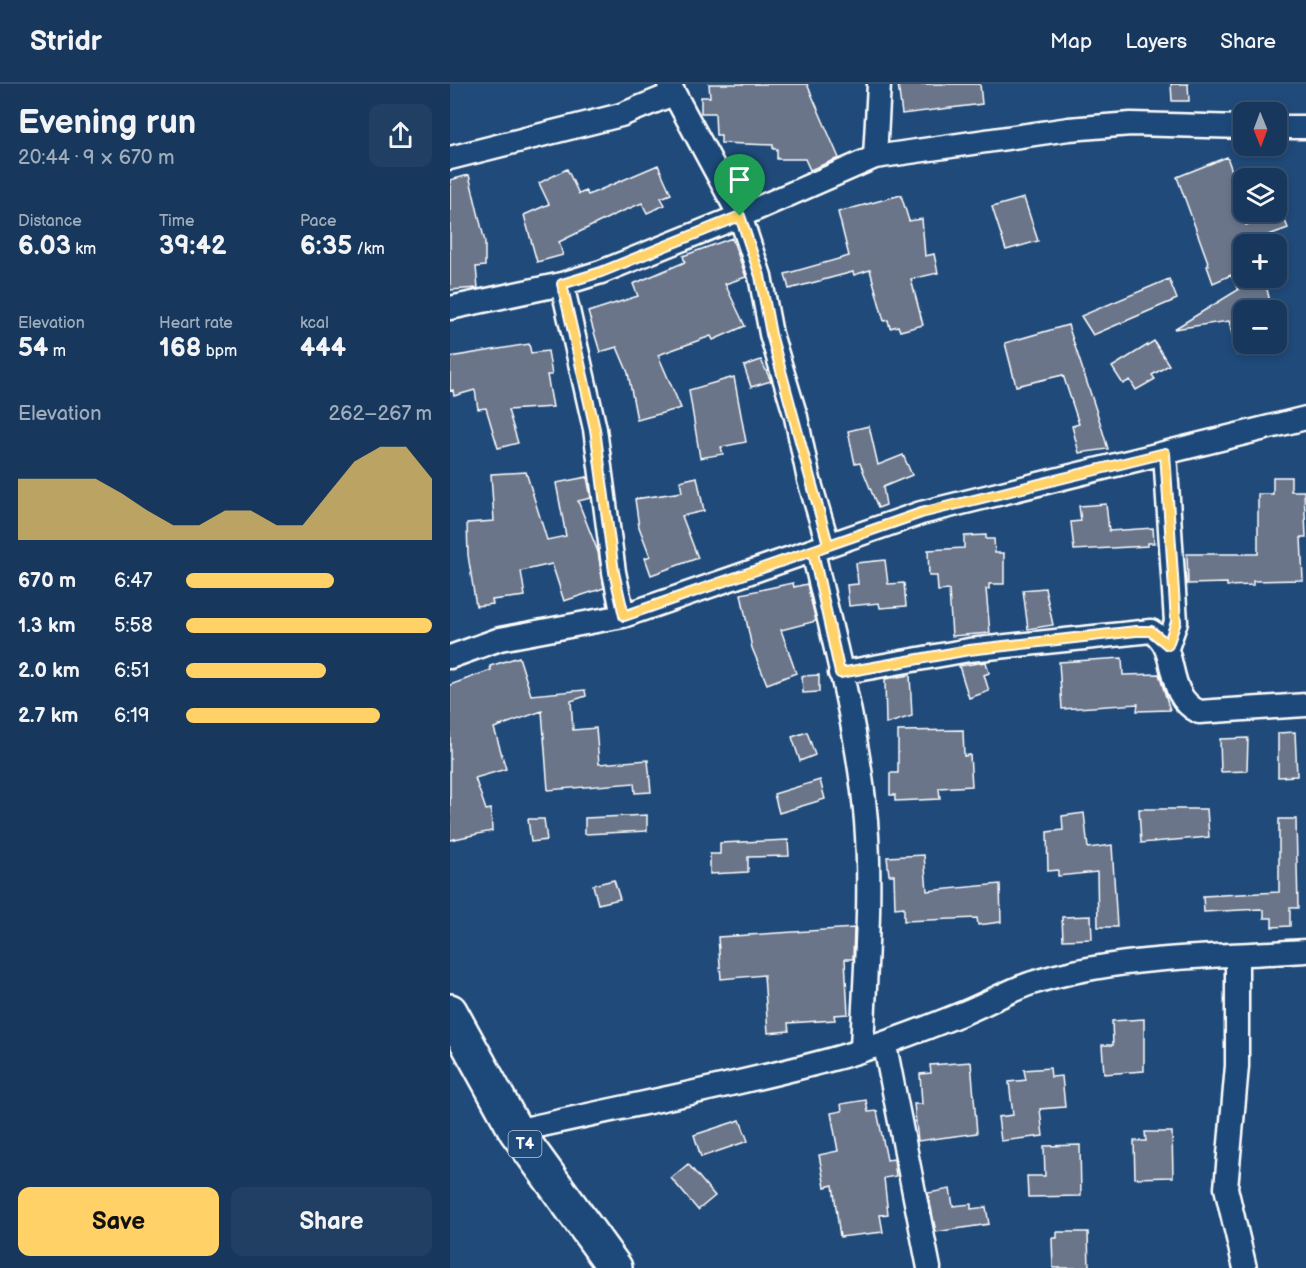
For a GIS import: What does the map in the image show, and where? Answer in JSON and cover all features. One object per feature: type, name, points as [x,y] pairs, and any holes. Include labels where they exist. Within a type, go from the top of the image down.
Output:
[{"type":"highway","name":"T4","points":[[450,1011],[516,1131],[615,1268]]},
{"type":"street","points":[[875,157],[879,84]]},
{"type":"street","points":[[450,158],[621,115],[671,89],[740,216],[760,276],[820,548],[840,673],[858,758],[866,829],[869,904],[862,1049]]},
{"type":"street","points":[[450,308],[562,284],[601,272],[740,216],[875,157],[1069,129],[1131,124],[1233,127]]},
{"type":"street","points":[[1287,127],[1306,127]]},
{"type":"street","points":[[562,284],[595,429],[614,572],[624,616]]},
{"type":"street","points":[[450,657],[500,639],[624,616],[921,513],[1306,418]]},
{"type":"street","points":[[840,673],[969,650],[1136,631],[1151,631],[1168,645],[1176,622],[1165,453]]},
{"type":"street","points":[[1163,641],[1179,694],[1187,706],[1199,712],[1306,705]]},
{"type":"street","points":[[516,1131],[592,1113],[671,1099],[832,1060],[964,1013],[1042,981],[1094,968],[1306,951]]},
{"type":"street","points":[[1237,955],[1237,1066],[1226,1188],[1245,1268]]},
{"type":"street","points":[[886,1051],[929,1268]]},
{"type":"building","points":[[709,84],[807,84],[839,158],[810,170],[805,159],[777,159],[777,149],[773,149],[773,145],[721,143],[721,135],[716,135],[715,113],[701,113],[701,97],[710,97]]},
{"type":"building","points":[[898,84],[980,84],[982,104],[902,114]]},
{"type":"building","points":[[1171,84],[1188,84],[1189,101],[1172,101]]},
{"type":"building","points":[[1227,157],[1233,174],[1233,222],[1245,222],[1246,225],[1254,222],[1286,222],[1288,228],[1272,234],[1233,234],[1233,279],[1231,275],[1213,283],[1207,266],[1209,265],[1177,177]]},
{"type":"building","points":[[658,165],[671,194],[661,198],[665,205],[647,213],[642,203],[616,214],[559,242],[563,255],[537,262],[524,215],[549,204],[539,183],[567,169],[579,194],[586,191],[588,195]]},
{"type":"building","points":[[469,175],[485,242],[485,266],[476,267],[478,288],[450,290],[450,180]]},
{"type":"building","points":[[901,195],[909,221],[922,219],[925,256],[934,254],[938,273],[911,279],[923,325],[900,331],[898,326],[890,328],[888,320],[884,321],[870,270],[854,275],[853,272],[789,289],[785,274],[849,256],[838,212]]},
{"type":"building","points":[[1024,198],[1038,241],[1006,250],[992,207]]},
{"type":"building","points":[[732,238],[746,277],[725,284],[745,326],[713,340],[711,336],[658,355],[681,408],[637,420],[628,373],[617,347],[600,352],[588,312],[638,296],[633,284],[685,262],[683,256]]},
{"type":"building","points":[[1169,279],[1177,299],[1093,335],[1081,316]]},
{"type":"building","points":[[1237,288],[1267,288],[1270,300],[1233,300],[1233,338],[1229,321],[1174,329],[1238,290]]},
{"type":"building","points":[[1068,325],[1108,449],[1079,453],[1072,426],[1079,424],[1063,375],[1016,386],[1005,343]]},
{"type":"building","points":[[1154,341],[1169,365],[1152,375],[1155,379],[1136,390],[1130,380],[1123,384],[1112,367]]},
{"type":"building","points":[[529,344],[531,353],[548,351],[552,375],[547,375],[553,407],[508,410],[518,443],[498,448],[486,408],[478,409],[475,390],[454,396],[453,390],[450,391],[450,357]]},
{"type":"building","points":[[761,360],[771,381],[751,387],[744,366]]},
{"type":"building","points":[[734,377],[746,442],[721,447],[723,454],[700,458],[689,390]]},
{"type":"building","points":[[869,426],[878,465],[903,455],[912,475],[883,487],[886,505],[878,508],[860,463],[855,464],[848,431]]},
{"type":"building","points":[[526,472],[547,540],[566,536],[556,483],[587,477],[591,498],[578,501],[598,552],[604,588],[564,601],[552,564],[521,571],[525,596],[492,600],[493,604],[476,606],[468,555],[467,523],[494,521],[491,474]]},
{"type":"building","points":[[697,477],[704,511],[682,516],[698,558],[651,575],[645,558],[650,556],[639,527],[635,499],[682,492],[680,481]]},
{"type":"building","points":[[1273,477],[1291,477],[1291,491],[1304,491],[1306,537],[1301,537],[1303,580],[1253,581],[1253,585],[1227,586],[1227,583],[1188,584],[1187,554],[1258,554],[1258,494],[1273,494]]},
{"type":"building","points":[[1106,504],[1109,531],[1153,528],[1154,543],[1148,543],[1148,546],[1074,550],[1071,522],[1081,521],[1079,506]]},
{"type":"building","points":[[986,535],[986,539],[994,539],[995,553],[1004,553],[1004,584],[989,584],[989,589],[986,589],[990,633],[952,636],[949,590],[938,591],[937,576],[929,576],[928,550],[964,548],[964,536]]},
{"type":"building","points":[[885,560],[888,584],[904,583],[906,606],[880,608],[879,603],[849,606],[847,585],[858,584],[856,563]]},
{"type":"building","points":[[793,583],[794,587],[807,584],[816,621],[781,630],[796,673],[767,684],[752,648],[741,594]]},
{"type":"building","points":[[1045,588],[1053,625],[1028,629],[1023,590]]},
{"type":"building","points":[[519,657],[531,695],[585,690],[586,696],[571,701],[573,730],[596,728],[599,764],[648,760],[651,792],[635,793],[634,783],[548,790],[542,711],[494,728],[506,769],[475,778],[486,810],[491,809],[492,831],[450,840],[450,685],[491,670],[490,666]]},
{"type":"building","points":[[1122,658],[1123,675],[1159,674],[1170,710],[1137,711],[1138,704],[1062,709],[1059,662]]},
{"type":"building","points":[[986,662],[989,673],[984,675],[989,691],[969,698],[959,666]]},
{"type":"building","points":[[819,675],[819,692],[803,693],[802,676]]},
{"type":"building","points":[[910,675],[912,716],[886,724],[885,679]]},
{"type":"building","points":[[963,730],[964,756],[970,755],[972,786],[939,788],[940,799],[895,801],[895,795],[890,795],[890,773],[898,773],[898,731]]},
{"type":"building","points":[[807,732],[815,755],[800,761],[792,737]]},
{"type":"building","points":[[1295,732],[1297,776],[1278,777],[1278,733]]},
{"type":"building","points":[[1248,738],[1247,771],[1221,772],[1220,739]]},
{"type":"building","points":[[820,780],[825,799],[779,813],[774,794]]},
{"type":"building","points":[[1139,809],[1207,809],[1209,837],[1141,843]]},
{"type":"building","points":[[1084,813],[1088,848],[1112,845],[1117,927],[1098,927],[1097,872],[1058,876],[1058,870],[1048,871],[1047,832],[1063,830],[1062,816]]},
{"type":"building","points":[[647,815],[647,831],[585,834],[585,818]]},
{"type":"building","points":[[528,819],[544,819],[547,840],[531,842]]},
{"type":"building","points":[[1279,819],[1296,819],[1298,908],[1290,908],[1290,926],[1272,927],[1272,918],[1264,918],[1264,910],[1260,909],[1204,912],[1203,896],[1279,892]]},
{"type":"building","points":[[788,840],[789,856],[748,857],[748,872],[710,874],[710,854],[720,854],[720,843]]},
{"type":"building","points":[[924,855],[927,891],[1000,884],[1001,922],[978,925],[977,918],[904,921],[904,907],[895,908],[894,875],[889,875],[887,857]]},
{"type":"building","points":[[614,880],[620,899],[598,904],[593,885]]},
{"type":"building","points":[[1091,916],[1092,939],[1063,940],[1062,917]]},
{"type":"building","points":[[854,928],[853,959],[845,959],[848,1014],[834,1015],[835,1020],[788,1023],[789,1031],[768,1033],[764,975],[721,979],[718,937]]},
{"type":"building","points":[[1144,1019],[1144,1071],[1104,1074],[1102,1045],[1113,1045],[1112,1021]]},
{"type":"building","points":[[971,1062],[977,1133],[918,1141],[914,1104],[922,1104],[920,1074],[931,1073],[930,1065]]},
{"type":"building","points":[[1050,1068],[1051,1077],[1062,1076],[1065,1107],[1040,1109],[1043,1136],[1001,1141],[998,1117],[1013,1115],[1009,1082],[1026,1080],[1024,1070]]},
{"type":"building","points":[[866,1100],[868,1112],[877,1111],[887,1160],[894,1159],[896,1176],[884,1178],[888,1214],[880,1215],[883,1232],[840,1237],[833,1185],[825,1187],[819,1155],[838,1151],[831,1113],[842,1111],[841,1104]]},
{"type":"building","points":[[740,1120],[748,1141],[701,1157],[694,1135]]},
{"type":"building","points":[[1145,1132],[1172,1132],[1173,1177],[1135,1178],[1134,1141],[1146,1141]]},
{"type":"building","points":[[1080,1145],[1081,1196],[1028,1197],[1027,1176],[1045,1176],[1044,1146]]},
{"type":"building","points":[[688,1164],[715,1196],[698,1210],[671,1178]]},
{"type":"building","points":[[950,1189],[953,1206],[971,1204],[971,1209],[986,1207],[989,1224],[936,1232],[928,1193]]},
{"type":"building","points":[[1057,1232],[1088,1232],[1089,1268],[1053,1268],[1052,1238],[1057,1238]]},
{"type":"route","points":[[740,216],[663,249],[562,284],[595,429],[614,572],[624,616],[784,559],[813,552],[828,544],[921,513],[1165,453],[1176,622],[1168,645],[1151,631],[1136,631],[969,650],[879,668],[840,673],[813,552],[828,544],[809,480],[796,417],[771,334],[760,276],[740,216]]}]
